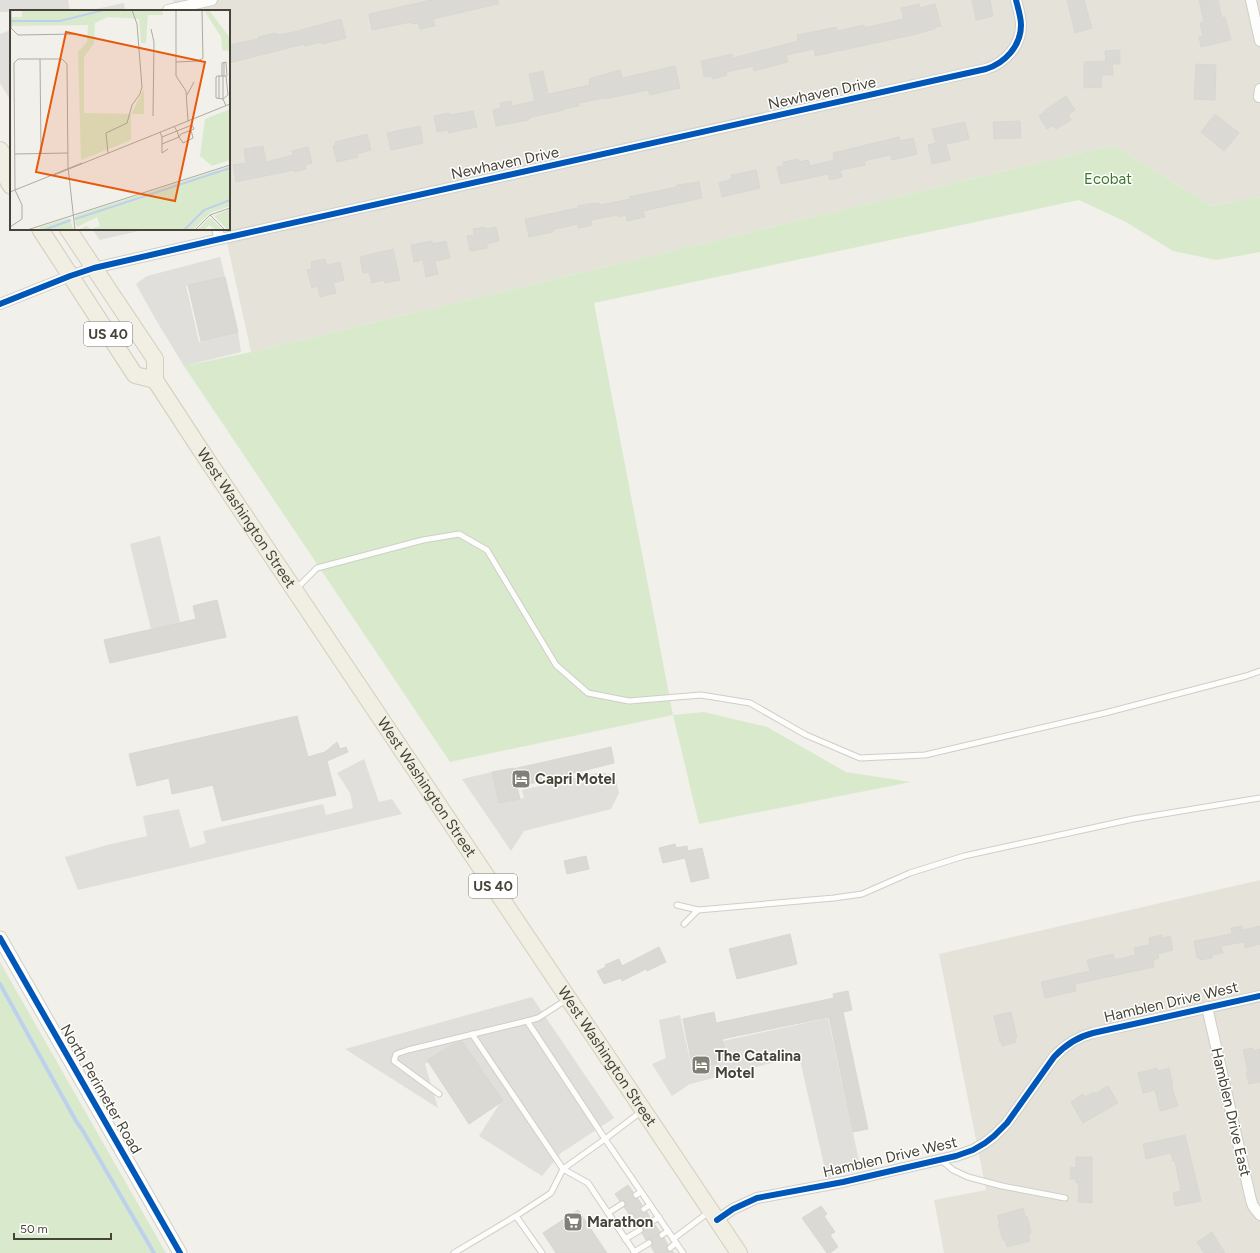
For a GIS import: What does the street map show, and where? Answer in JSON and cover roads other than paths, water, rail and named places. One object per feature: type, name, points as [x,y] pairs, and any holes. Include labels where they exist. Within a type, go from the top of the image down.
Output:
[{"type":"main road","points":[[6,157],[8,181],[10,184]]},
{"type":"main road","name":"US 40","points":[[41,230],[135,375],[156,380],[155,359],[69,230]]},
{"type":"main road","name":"West Washington Street","points":[[156,380],[739,1253]]},
{"type":"street","points":[[167,7],[212,0]]},
{"type":"street","name":"Newhaven Drive","points":[[0,304],[94,268],[219,234],[982,70],[997,65],[1009,55],[1014,48],[1021,25],[1016,0]]},
{"type":"street","points":[[1251,0],[1260,41]]},
{"type":"street","name":"North Perimeter Road","points":[[0,938],[180,1253]]},
{"type":"street","name":"Hamblen Drive West","points":[[714,1215],[733,1210],[757,1198],[843,1182],[941,1160],[973,1150],[999,1132],[1011,1118],[1054,1057],[1074,1040],[1093,1033],[1260,996]]},
{"type":"street","name":"Hamblen Drive East","points":[[1207,1007],[1251,1200],[1253,1206],[1260,1215]]},
{"type":"lane","points":[[295,590],[317,568],[423,540],[460,534],[486,550],[556,665],[588,693],[629,701],[701,695],[750,703],[806,734],[860,758],[925,755],[1105,713],[1260,671]]},
{"type":"lane","points":[[677,905],[698,910],[834,898],[862,894],[910,873],[964,856],[1133,820],[1260,798]]},
{"type":"lane","points":[[684,924],[698,910]]},
{"type":"lane","points":[[439,1094],[394,1061],[396,1054],[538,1018],[568,998]]},
{"type":"lane","points":[[527,1021],[658,1218],[683,1253]]},
{"type":"lane","points":[[472,1034],[563,1169],[588,1183],[635,1253],[648,1243]]},
{"type":"lane","points":[[454,1253],[551,1193],[563,1169],[644,1110]]},
{"type":"lane","points":[[941,1160],[953,1170],[974,1178],[1002,1186],[1065,1198]]},
{"type":"lane","points":[[636,1196],[641,1192]]},
{"type":"lane","points":[[608,1213],[622,1204]]},
{"type":"lane","points":[[644,1209],[650,1205]]},
{"type":"lane","points":[[670,1248],[675,1241],[714,1215]]},
{"type":"lane","points":[[516,1216],[542,1253]]},
{"type":"lane","points":[[617,1226],[631,1217]]},
{"type":"lane","points":[[653,1221],[658,1218]]},
{"type":"lane","points":[[625,1239],[640,1230]]},
{"type":"lane","points":[[662,1235],[668,1231]]},
{"type":"waterway","points":[[0,984],[76,1121],[154,1253]]},
{"type":"place","name":"Capri Motel","points":[[521,779]]},
{"type":"place","name":"The Catalina Motel","points":[[701,1065]]},
{"type":"place","name":"Marathon","points":[[573,1222]]},
{"type":"park label","name":"Ecobat","points":[[1108,179]]}]
